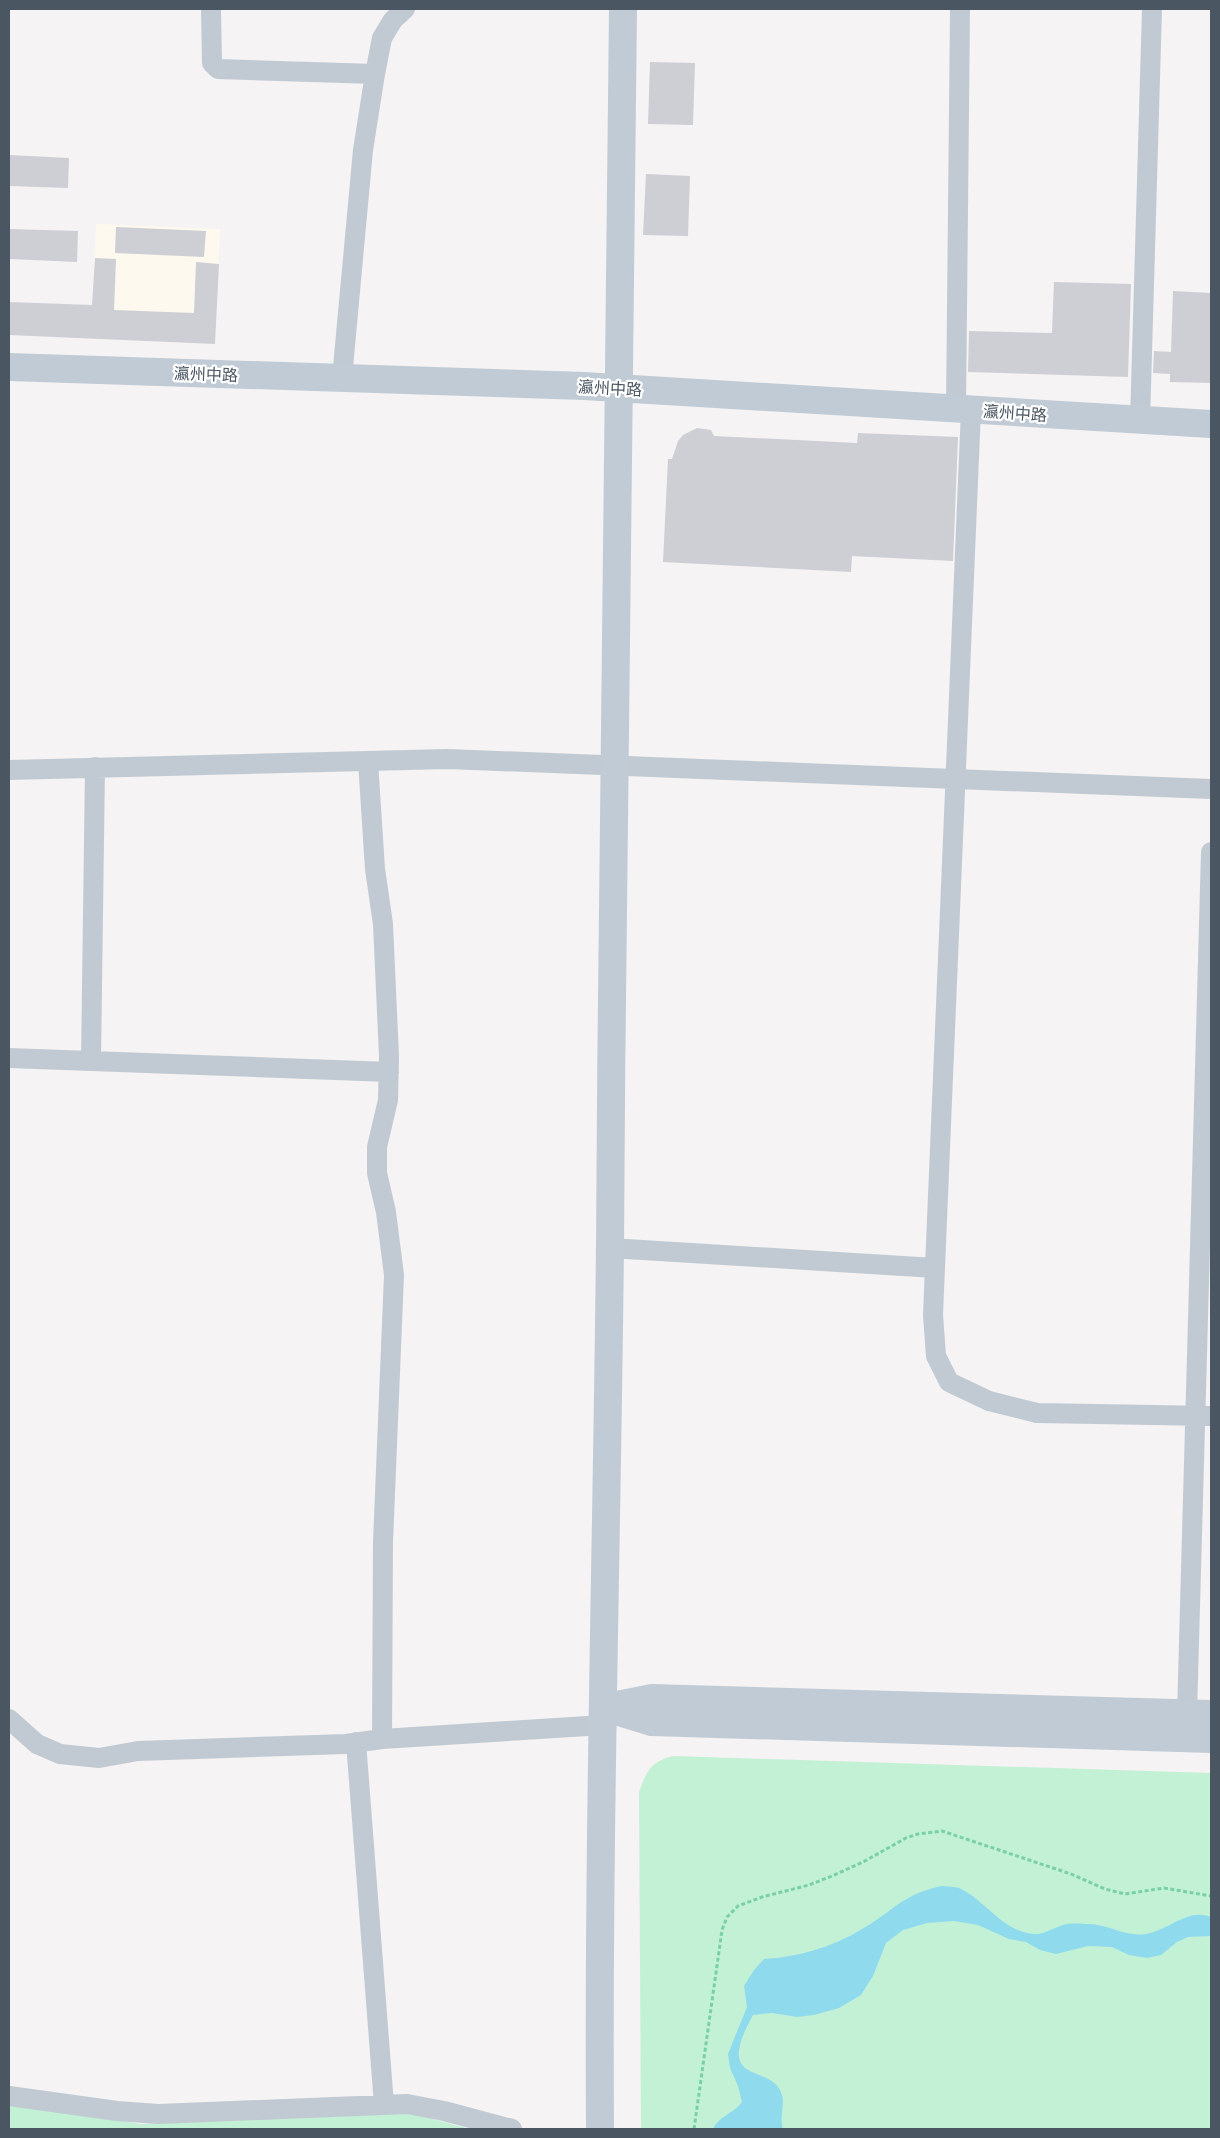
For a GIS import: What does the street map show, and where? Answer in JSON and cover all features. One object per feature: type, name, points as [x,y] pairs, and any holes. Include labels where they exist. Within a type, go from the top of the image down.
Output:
[{"type":"street","points":[[211,9],[212,64],[218,69],[375,74]]},
{"type":"street","points":[[342,378],[363,150],[375,74],[382,38],[393,20],[405,9]]},
{"type":"street","points":[[600,2129],[599,1991],[610,1248],[616,388],[623,9]]},
{"type":"street","points":[[960,9],[964,410],[955,779],[932,1316],[936,1356],[949,1382],[990,1401],[1038,1414],[1204,1415]]},
{"type":"street","points":[[1140,421],[1152,9]]},
{"type":"street","name":"瀛州中路","points":[[9,367],[616,388],[1211,424]]},
{"type":"street","points":[[9,770],[448,759],[1211,789]]},
{"type":"street","points":[[368,761],[374,869],[383,924],[389,1072],[388,1100],[376,1147],[377,1173],[386,1212],[394,1275],[383,1542],[382,1739]]},
{"type":"street","points":[[91,1061],[96,767]]},
{"type":"street","points":[[603,1716],[652,1698],[1199,1714],[1211,852]]},
{"type":"street","points":[[9,1058],[389,1072]]},
{"type":"street","points":[[610,1248],[934,1268]]},
{"type":"street","points":[[9,1719],[37,1744],[60,1754],[99,1758],[138,1752],[356,1742],[603,1716],[652,1722],[1211,1739]]},
{"type":"street","points":[[356,1742],[384,2105]]},
{"type":"street","points":[[9,2096],[118,2111],[158,2114],[407,2104],[444,2111],[512,2129]]},
{"type":"path","points":[[694,2129],[722,1930],[727,1917],[738,1906],[762,1897],[810,1885],[862,1862],[906,1838],[918,1834],[942,1831],[1071,1874],[1105,1889],[1126,1894],[1164,1888],[1211,1896]]},
{"type":"shaded area","points":[[96,224],[220,229],[215,344],[91,338]]},
{"type":"green space","points":[[673,1756],[1211,1773],[1211,2129],[641,2129],[639,1792],[650,1768],[659,1761]]},
{"type":"green space","points":[[9,2103],[141,2124],[410,2113],[470,2129],[9,2129]]},
{"type":"water","points":[[942,1886],[961,1889],[970,1894],[1005,1922],[1024,1932],[1039,1934],[1067,1924],[1090,1924],[1127,1933],[1142,1934],[1158,1931],[1188,1917],[1203,1915],[1211,1917],[1211,1936],[1188,1937],[1177,1942],[1161,1955],[1147,1958],[1129,1955],[1112,1947],[1088,1946],[1056,1954],[1040,1950],[1026,1942],[1009,1939],[978,1925],[954,1921],[927,1923],[903,1930],[886,1943],[873,1976],[861,1995],[839,2008],[814,2015],[797,2017],[772,2013],[753,2015],[742,2038],[739,2054],[742,2064],[748,2070],[776,2085],[782,2095],[783,2129],[713,2129],[719,2121],[742,2102],[738,2086],[730,2068],[728,2054],[747,2007],[744,1986],[764,1959],[790,1956],[827,1946],[873,1922],[908,1898],[928,1889]]},
{"type":"building","points":[[650,62],[695,63],[693,125],[648,124]]},
{"type":"building","points":[[9,155],[69,158],[68,188],[9,186]]},
{"type":"building","points":[[646,174],[690,176],[688,236],[643,235]]},
{"type":"building","points":[[116,227],[206,231],[204,257],[115,253]]},
{"type":"building","points":[[9,229],[78,231],[77,262],[9,259]]},
{"type":"building","points":[[95,258],[116,259],[114,310],[194,313],[196,262],[219,264],[215,344],[9,335],[9,302],[92,305]]},
{"type":"building","points":[[1054,282],[1131,284],[1128,377],[968,372],[969,331],[1052,333]]},
{"type":"building","points":[[1173,291],[1211,293],[1211,383],[1170,382],[1170,374],[1153,373],[1154,351],[1171,352]]},
{"type":"building","points":[[697,428],[711,430],[714,436],[857,443],[858,433],[958,437],[953,561],[852,556],[851,572],[663,562],[668,459],[672,459],[678,441],[683,435]]}]
